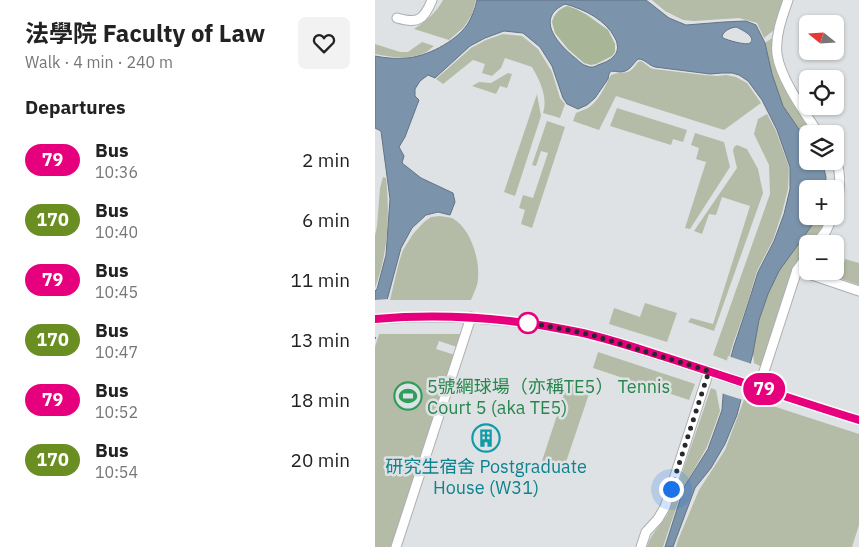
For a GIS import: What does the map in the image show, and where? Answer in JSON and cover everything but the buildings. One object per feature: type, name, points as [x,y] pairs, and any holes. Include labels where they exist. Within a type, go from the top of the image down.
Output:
[{"type":"street","points":[[397,18],[410,21],[418,20],[427,11],[432,0]]},
{"type":"street","points":[[788,0],[779,29],[777,53],[779,64],[793,94],[813,125]]},
{"type":"street","points":[[757,387],[799,267]]},
{"type":"street","points":[[797,270],[859,291]]},
{"type":"street","points":[[380,318],[471,317],[512,320],[578,332],[713,372],[859,420]]},
{"type":"street","points":[[396,547],[471,317]]},
{"type":"street","points":[[641,547],[646,532],[658,519],[665,507],[713,372]]},
{"type":"green space","points":[[443,0],[476,0],[472,14],[464,27],[449,40],[414,29],[437,9]]},
{"type":"green space","points":[[652,0],[783,0],[774,30],[764,38],[757,23],[739,18],[683,20],[665,11]]},
{"type":"green space","points":[[567,6],[587,15],[608,30],[615,44],[615,52],[612,56],[591,65],[584,63],[568,49],[555,33],[552,22],[557,12]]},
{"type":"green space","points":[[503,34],[522,36],[538,49],[552,72],[560,98],[565,104],[560,118],[543,113],[544,95],[532,67],[505,58],[501,68],[492,76],[482,73],[485,64],[473,60],[443,84],[436,79],[471,48]]},
{"type":"green space","points":[[772,38],[773,51],[780,76],[799,111],[799,115],[801,115],[807,125],[799,125],[799,129],[783,106],[772,74],[765,43]]},
{"type":"green space","points":[[422,42],[434,46],[413,57],[393,57],[375,54],[375,44],[400,52],[408,52]]},
{"type":"green space","points":[[640,61],[654,69],[736,77],[747,83],[761,103],[724,130],[616,96],[599,130],[573,121],[576,113],[588,108],[595,101],[611,75],[632,70]]},
{"type":"green space","points":[[508,73],[512,74],[507,88],[500,86],[496,94],[472,86],[479,82],[491,83]]},
{"type":"green space","points":[[537,94],[541,116],[515,196],[504,192]]},
{"type":"green space","points":[[617,108],[687,130],[683,142],[673,139],[671,145],[610,126]]},
{"type":"green space","points":[[767,114],[776,131],[789,167],[788,189],[773,240],[757,271],[728,361],[713,355],[770,194],[769,165],[754,134],[758,119]]},
{"type":"green space","points":[[547,121],[565,127],[532,228],[521,224],[525,210],[519,208],[523,195],[533,198],[548,153],[541,151],[536,166],[532,165]]},
{"type":"green space","points":[[695,133],[724,142],[730,167],[690,229],[685,228],[706,162],[696,159],[699,148],[691,145]]},
{"type":"green space","points":[[737,145],[747,149],[758,169],[763,193],[714,331],[688,322],[691,318],[713,324],[750,206],[722,197],[716,215],[709,214],[702,234],[694,231],[737,168],[733,151]]},
{"type":"green space","points":[[383,177],[386,178],[387,192],[387,234],[383,262],[375,288],[375,236]]},
{"type":"green space","points":[[431,217],[452,218],[458,222],[464,228],[473,244],[478,278],[471,300],[390,300],[403,250],[413,234],[424,222]]},
{"type":"green space","points":[[812,225],[824,225],[817,235],[805,235]]},
{"type":"green space","points":[[799,243],[799,259],[791,272],[762,367],[754,363],[753,353],[759,320],[779,271]]},
{"type":"green space","points":[[845,259],[859,263],[859,285],[844,280]]},
{"type":"green space","points":[[645,303],[677,313],[667,342],[609,324],[614,308],[640,317]]},
{"type":"green space","points":[[379,334],[461,334],[457,347],[439,341],[436,349],[455,355],[393,547],[375,547],[375,347]]},
{"type":"green space","points":[[598,352],[695,384],[689,400],[593,368]]},
{"type":"green space","points":[[583,379],[592,385],[565,465],[541,464],[566,388]]},
{"type":"green space","points":[[711,388],[716,390],[720,411],[707,447],[682,490],[663,547],[647,547],[651,537],[669,511]]},
{"type":"green space","points":[[745,397],[859,434],[859,525],[852,547],[676,547],[699,490],[725,450]]},
{"type":"water","points":[[477,0],[646,0],[669,18],[686,25],[746,21],[756,25],[765,43],[772,74],[783,106],[799,129],[799,170],[824,170],[826,180],[799,180],[799,225],[812,225],[805,235],[799,235],[799,243],[779,271],[768,294],[759,320],[753,353],[737,415],[725,444],[711,468],[695,488],[673,547],[665,547],[684,487],[708,449],[722,410],[724,383],[734,346],[758,272],[774,241],[784,214],[790,189],[790,167],[777,130],[762,100],[748,81],[739,75],[732,73],[710,74],[655,67],[638,59],[626,71],[611,71],[595,98],[587,105],[578,109],[567,104],[563,98],[552,66],[540,47],[523,33],[504,31],[485,38],[470,46],[435,78],[428,75],[420,81],[415,89],[415,96],[419,100],[405,137],[399,147],[404,156],[402,163],[421,178],[453,193],[455,202],[450,215],[438,212],[426,215],[412,228],[401,248],[375,339],[375,291],[386,255],[390,199],[381,131],[375,128],[375,56],[402,58],[431,52],[448,43],[462,31],[472,16]],"holes":[[[565,4],[594,16],[606,26],[615,38],[617,45],[617,52],[612,58],[594,67],[580,62],[561,45],[550,23],[551,16]],[[736,27],[750,36],[752,41],[748,44],[723,38],[722,36],[726,31]]]},
{"type":"pier","points":[[389,299],[378,337],[375,337],[375,300]]},
{"type":"pier","points":[[728,356],[752,364],[743,400],[721,393]]},
{"type":"bus line","name":"79","points":[[375,319],[417,316],[481,318],[512,320],[578,332],[709,371],[859,420]]},
{"type":"place","name":"5號網球場（亦稱TE5） Tennis Court 5 (aka TE5)","points":[[408,396]]},
{"type":"place","name":"研究生宿舍 Postgraduate House (W31)","points":[[486,438]]},
{"type":"route","points":[[528,323],[526,322],[595,336],[709,371],[671,489]]}]
